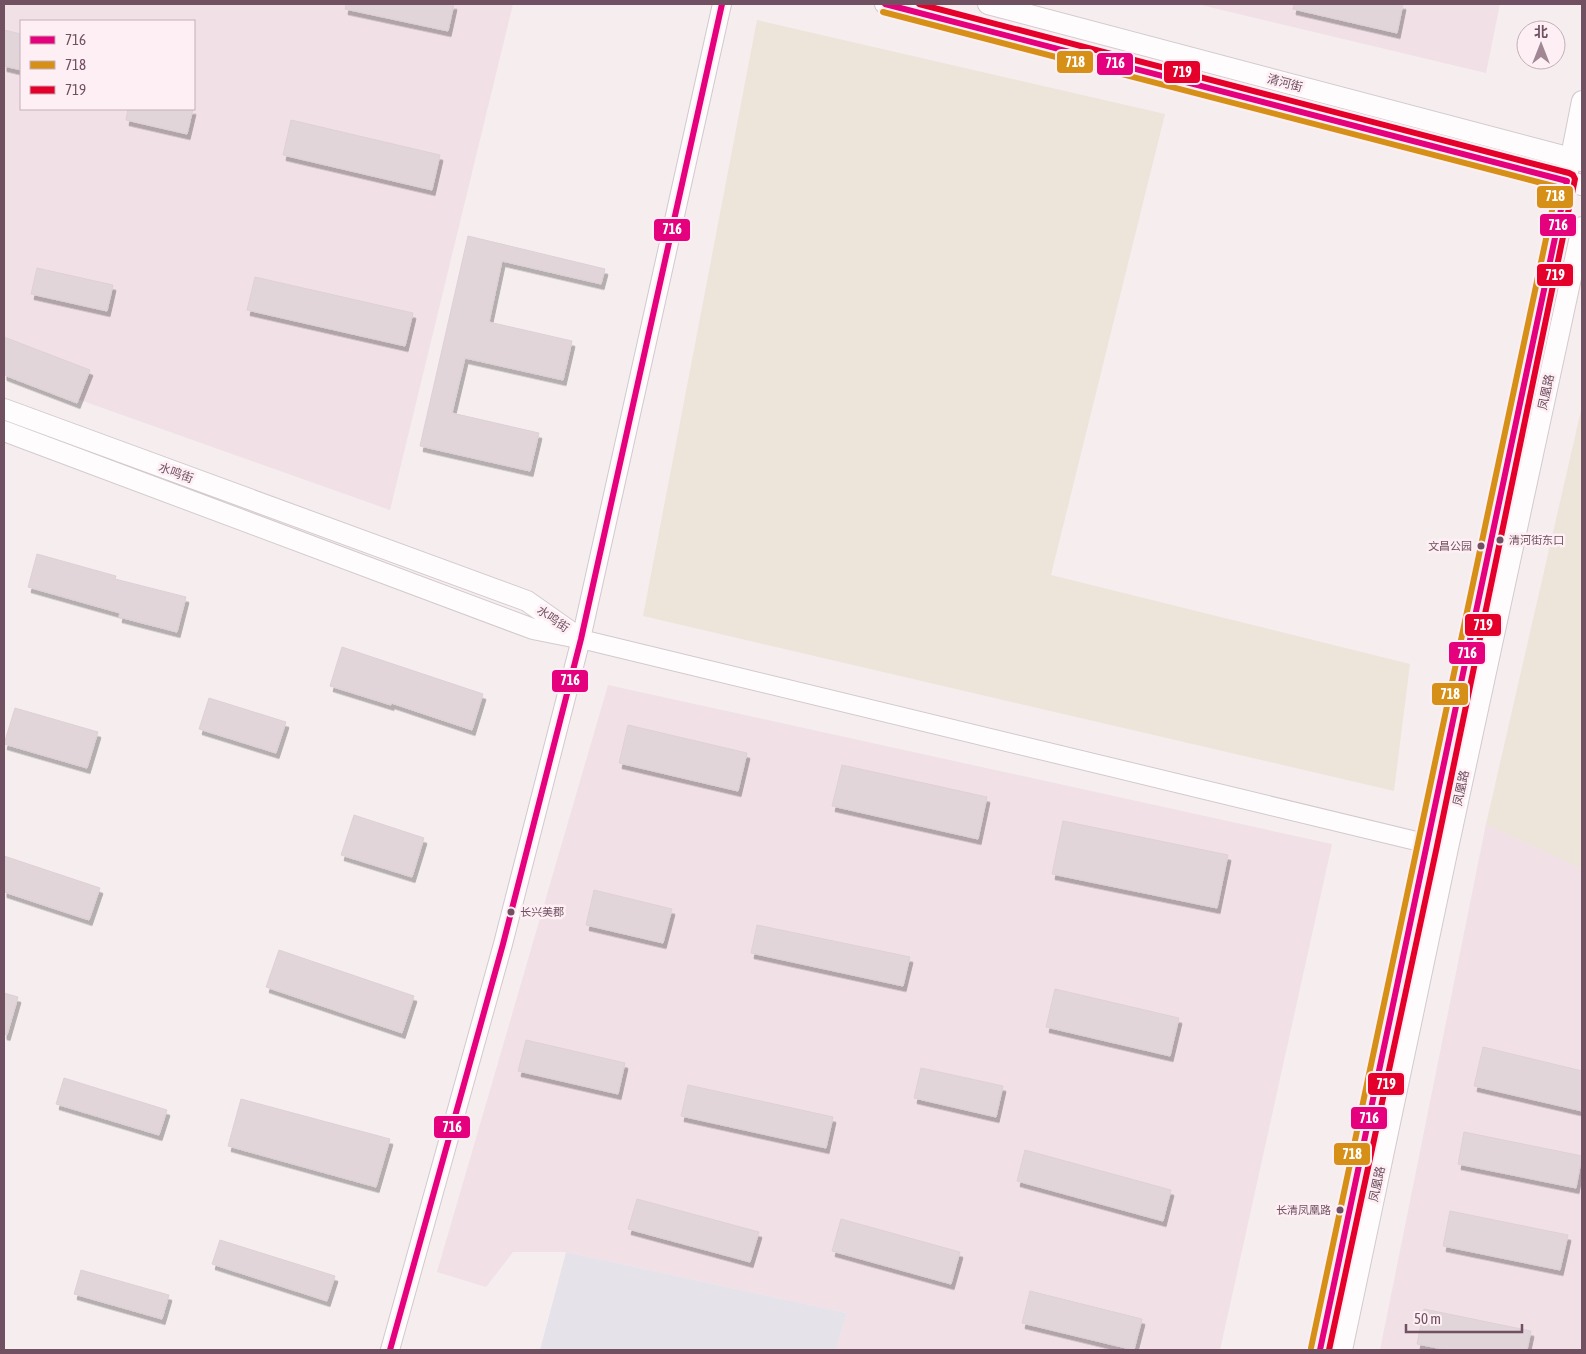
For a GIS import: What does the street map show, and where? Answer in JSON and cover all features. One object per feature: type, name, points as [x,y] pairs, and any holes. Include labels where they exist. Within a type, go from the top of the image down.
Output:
[{"type":"main road","name":"清河街","points":[[885,4],[1574,183]]},
{"type":"main road","name":"清河街","points":[[988,4],[1576,160]]},
{"type":"main road","name":"凤凰路","points":[[1320,1350],[1428,844],[1574,183],[1582,100]]},
{"type":"main road","name":"凤凰路","points":[[1342,1350],[1582,227]]},
{"type":"main road","name":"水鸣街","points":[[4,408],[245,499],[527,601],[581,639]]},
{"type":"main road","name":"水鸣街","points":[[4,431],[533,629],[581,639]]},
{"type":"street","points":[[390,1350],[503,944],[581,639],[722,4]]},
{"type":"street","points":[[581,639],[1448,848]]},
{"type":"shaded area","points":[[4,4],[513,4],[390,510],[4,373]]},
{"type":"shaded area","points":[[1197,4],[1500,4],[1486,73]]},
{"type":"shaded area","points":[[757,20],[1165,114],[1051,575],[1410,664],[1394,791],[643,616]]},
{"type":"shaded area","points":[[1582,406],[1582,869],[1486,824]]},
{"type":"shaded area","points":[[608,685],[1332,844],[1220,1350],[836,1350],[847,1313],[566,1252],[513,1252],[486,1287],[437,1272]]},
{"type":"shaded area","points":[[1486,824],[1582,869],[1582,1350],[1380,1350]]},
{"type":"shaded area","points":[[566,1252],[847,1313],[836,1350],[540,1350]]},
{"type":"building","points":[[346,4],[454,4],[448,31],[345,9]]},
{"type":"building","points":[[1294,4],[1403,4],[1397,33],[1293,9]]},
{"type":"building","points":[[4,30],[20,34],[20,70],[4,66]]},
{"type":"building","points":[[128,110],[193,110],[187,134],[126,120]]},
{"type":"building","points":[[291,120],[440,155],[432,190],[283,155]]},
{"type":"building","points":[[468,236],[605,269],[601,284],[502,261],[489,322],[572,341],[563,380],[465,358],[452,413],[539,433],[530,471],[420,446]]},
{"type":"building","points":[[37,268],[113,285],[107,311],[31,294]]},
{"type":"building","points":[[255,277],[413,313],[405,346],[247,310]]},
{"type":"building","points":[[4,337],[90,370],[77,403],[4,375]]},
{"type":"building","points":[[37,554],[116,576],[115,579],[186,597],[177,632],[119,617],[120,613],[28,587]]},
{"type":"building","points":[[342,647],[483,694],[472,730],[391,703],[391,705],[330,686]]},
{"type":"building","points":[[209,698],[286,722],[276,753],[199,729]]},
{"type":"building","points":[[15,708],[98,732],[87,768],[4,744]]},
{"type":"building","points":[[628,725],[747,753],[738,791],[619,763]]},
{"type":"building","points":[[842,765],[987,797],[978,839],[832,806]]},
{"type":"building","points":[[354,815],[424,838],[412,877],[341,855]]},
{"type":"building","points":[[1063,821],[1228,855],[1217,908],[1052,874]]},
{"type":"building","points":[[4,856],[100,888],[89,920],[4,892]]},
{"type":"building","points":[[594,890],[672,909],[663,943],[586,925]]},
{"type":"building","points":[[757,925],[910,957],[903,986],[751,953]]},
{"type":"building","points":[[279,950],[414,996],[402,1033],[266,987]]},
{"type":"building","points":[[1055,989],[1179,1018],[1170,1056],[1046,1027]]},
{"type":"building","points":[[4,993],[18,997],[7,1035],[4,1034]]},
{"type":"building","points":[[526,1040],[625,1063],[618,1094],[518,1071]]},
{"type":"building","points":[[1483,1047],[1582,1071],[1582,1111],[1474,1086]]},
{"type":"building","points":[[921,1068],[1003,1086],[996,1117],[914,1098]]},
{"type":"building","points":[[64,1078],[167,1110],[159,1135],[56,1104]]},
{"type":"building","points":[[688,1085],[833,1117],[826,1148],[681,1116]]},
{"type":"building","points":[[241,1099],[390,1139],[376,1187],[228,1146]]},
{"type":"building","points":[[1464,1132],[1582,1156],[1576,1188],[1458,1164]]},
{"type":"building","points":[[1025,1150],[1171,1190],[1163,1221],[1017,1181]]},
{"type":"building","points":[[637,1199],[759,1232],[750,1262],[628,1229]]},
{"type":"building","points":[[1450,1211],[1568,1235],[1560,1270],[1443,1246]]},
{"type":"building","points":[[841,1219],[960,1252],[951,1284],[832,1251]]},
{"type":"building","points":[[220,1240],[335,1276],[327,1301],[212,1264]]},
{"type":"building","points":[[81,1270],[169,1295],[162,1319],[74,1294]]},
{"type":"building","points":[[1030,1291],[1142,1319],[1134,1350],[1022,1323]]},
{"type":"building","points":[[1424,1309],[1531,1331],[1527,1350],[1447,1350],[1417,1344]]},
{"type":"transit line","name":"716","points":[[390,1350],[503,944],[581,639],[722,4]]},
{"type":"transit line","name":"716","points":[[885,4],[1567,181],[1320,1350]]},
{"type":"transit line","name":"719","points":[[919,4],[1569,173],[1575,179],[1437,846],[1329,1350]]},
{"type":"transit line","name":"718","points":[[883,12],[1557,187],[1311,1348]]},
{"type":"place","name":"清河街东口","points":[[1500,540]]},
{"type":"place","name":"文昌公园","points":[[1481,546]]},
{"type":"place","name":"长兴美郡","points":[[511,912]]},
{"type":"place","name":"长清凤凰路","points":[[1340,1210]]}]
